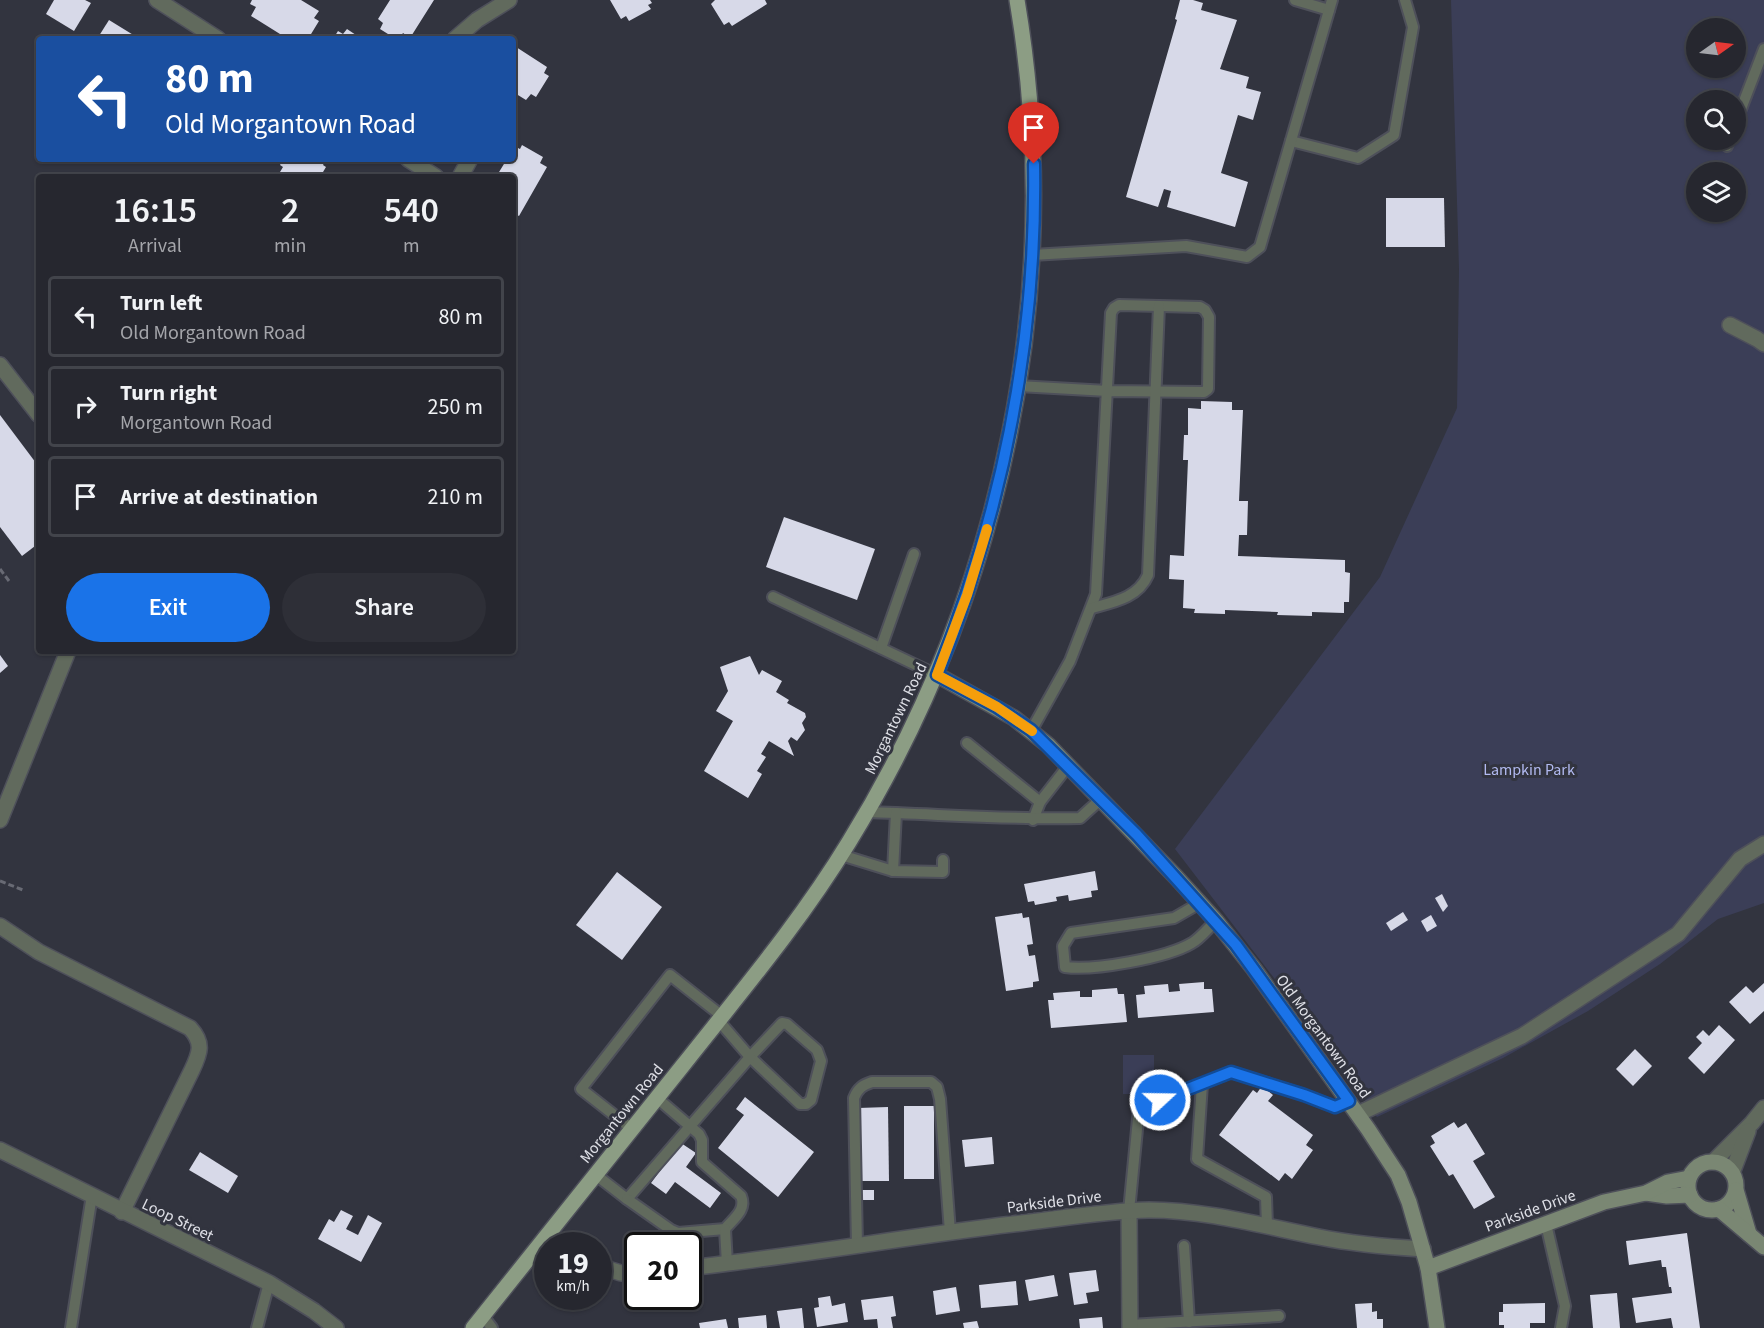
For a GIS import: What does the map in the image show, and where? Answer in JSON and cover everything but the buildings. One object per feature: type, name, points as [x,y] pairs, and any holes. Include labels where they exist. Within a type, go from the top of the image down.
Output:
[{"type":"main road","name":"Morgantown Road","points":[[559,1232],[596,1175],[800,915],[841,855],[901,752],[937,675],[967,595],[1003,467],[1030,302],[1034,210],[1031,117],[1017,0]]},
{"type":"main road","name":"Morgantown Road","points":[[483,1324],[534,1263]]},
{"type":"street","points":[[157,0],[213,36]]},
{"type":"street","points":[[458,36],[477,20],[508,0]]},
{"type":"street","points":[[413,162],[431,174]]},
{"type":"street","points":[[1730,326],[1764,344]]},
{"type":"street","points":[[0,365],[36,411]]},
{"type":"street","points":[[0,820],[67,654]]},
{"type":"street","name":"Old Morgantown Road","points":[[937,675],[997,707],[1031,730],[1101,799],[1200,903],[1273,994],[1398,1175],[1409,1202],[1428,1268],[1437,1328]]},
{"type":"street","points":[[1358,1114],[1522,1036],[1678,934],[1740,859],[1764,844]]},
{"type":"street","points":[[0,926],[39,952],[190,1028],[200,1043],[200,1052],[192,1070],[122,1212]]},
{"type":"street","name":"Parkside Drive","points":[[1428,1268],[1604,1202],[1646,1193],[1668,1182],[1689,1178],[1701,1165],[1713,1162],[1764,1108]]},
{"type":"street","name":"Parkside Drive","points":[[1732,1173],[1752,1123]]},
{"type":"street","name":"Loop Street","points":[[0,1150],[269,1283],[336,1328]]},
{"type":"street","points":[[1713,1162],[1726,1167],[1732,1173],[1749,1234]]},
{"type":"street","points":[[1689,1178],[1690,1195],[1702,1208],[1719,1209],[1727,1205],[1736,1190]]},
{"type":"street","name":"Parkside Drive","points":[[1646,1193],[1667,1196],[1690,1195]]},
{"type":"street","points":[[1719,1209],[1764,1247]]},
{"type":"street","points":[[1129,1211],[1130,1327]]},
{"type":"street","name":"Parkside Drive","points":[[702,1267],[950,1232],[1129,1211],[1176,1211],[1322,1238],[1423,1249]]},
{"type":"lane","points":[[1032,255],[1186,246],[1247,257],[1260,247],[1330,5],[1295,0]]},
{"type":"lane","points":[[1291,141],[1358,158],[1394,135],[1413,27],[1405,0]]},
{"type":"lane","points":[[1746,97],[1764,49]]},
{"type":"lane","points":[[1018,386],[1108,391],[1204,392],[1208,389],[1209,318],[1205,310],[1200,307],[1119,304],[1114,308],[1112,313],[1108,391],[1098,576],[1092,608],[1070,661],[1031,730]]},
{"type":"lane","points":[[1092,608],[1124,599],[1144,585],[1148,575],[1159,306]]},
{"type":"lane","points":[[881,648],[914,554]]},
{"type":"lane","points":[[773,597],[937,675]]},
{"type":"lane","points":[[967,743],[1040,802]]},
{"type":"lane","points":[[1033,820],[1040,802],[1068,766]]},
{"type":"lane","points":[[867,812],[896,813],[922,818],[1033,820],[1080,818],[1101,799]]},
{"type":"lane","points":[[893,871],[896,813]]},
{"type":"lane","points":[[841,855],[893,871],[925,867],[943,872],[943,860]]},
{"type":"lane","points":[[1200,903],[1174,918],[1071,933],[1063,946],[1065,968],[1080,969],[1151,958],[1192,943],[1216,921]]},
{"type":"lane","points":[[627,1199],[750,1057],[782,1023],[787,1024],[817,1050],[820,1056],[821,1061],[811,1100],[806,1104],[800,1104],[750,1057],[721,1018],[670,975],[581,1089],[632,1129]]},
{"type":"lane","points":[[1129,1211],[1139,1109],[1231,1072],[1335,1107],[1349,1101]]},
{"type":"lane","points":[[857,1245],[854,1098],[857,1090],[872,1082],[931,1082],[937,1087],[940,1099],[950,1232]]},
{"type":"lane","points":[[1202,1084],[1197,1159],[1266,1197],[1267,1226]]},
{"type":"lane","points":[[596,1175],[678,1233],[725,1229],[743,1209],[744,1202],[741,1196],[702,1162],[702,1140],[699,1134],[657,1098]]},
{"type":"lane","points":[[70,1328],[92,1195]]},
{"type":"lane","points":[[1546,1224],[1565,1306],[1561,1328]]},
{"type":"lane","points":[[725,1229],[727,1264]]},
{"type":"lane","points":[[1184,1246],[1189,1322]]},
{"type":"lane","points":[[257,1328],[269,1283]]},
{"type":"lane","points":[[1130,1327],[1279,1316]]},
{"type":"path","points":[[0,569],[9,581]]},
{"type":"path","points":[[0,880],[23,890]]},
{"type":"green space","name":"Lampkin Park","points":[[1451,0],[1764,0],[1764,903],[1718,919],[1660,964],[1588,1011],[1503,1058],[1377,1117],[1175,849],[1380,577],[1457,408],[1459,269]]},
{"type":"green space","points":[[1123,1055],[1154,1055],[1154,1094],[1123,1094]]},
{"type":"slow traffic","points":[[987,529],[967,595],[937,675],[997,707],[1032,731]]},
{"type":"route","points":[[1034,164],[1030,302],[1017,396],[1003,467],[987,527],[967,595],[937,675],[997,707],[1031,730],[1137,835],[1236,945],[1349,1101],[1335,1107],[1231,1072],[1160,1100]]}]
